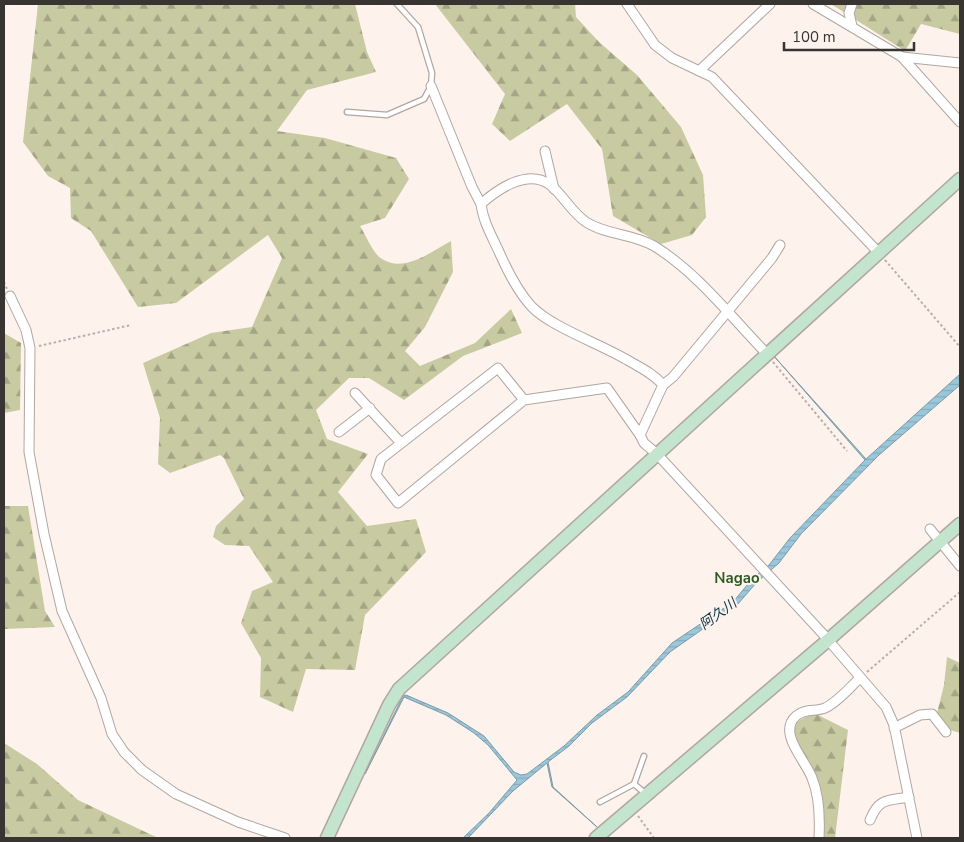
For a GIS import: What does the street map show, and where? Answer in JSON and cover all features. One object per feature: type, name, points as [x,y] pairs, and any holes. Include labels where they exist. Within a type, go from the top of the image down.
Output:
[{"type":"street","points":[[628,4],[655,45],[672,58],[712,77],[878,252]]},
{"type":"street","points":[[699,71],[770,4]]},
{"type":"street","points":[[813,4],[902,57],[960,122]]},
{"type":"street","points":[[852,4],[849,13],[852,26]]},
{"type":"street","points":[[902,57],[960,63]]},
{"type":"street","points":[[431,86],[472,187],[481,204],[485,222],[505,265],[532,308],[551,320],[613,351],[656,378],[663,385]]},
{"type":"street","points":[[545,151],[554,189]]},
{"type":"street","points":[[481,204],[521,179],[538,179],[549,184],[586,222],[652,245],[686,268],[766,354]]},
{"type":"street","points":[[327,838],[389,705],[399,688],[960,179]]},
{"type":"street","points":[[640,435],[663,385],[673,377],[772,258],[780,245]]},
{"type":"street","points":[[10,296],[26,330],[30,348],[29,452],[36,498],[62,611],[101,698],[112,734],[124,752],[142,770],[176,794],[231,819],[285,838]]},
{"type":"street","points":[[524,400],[498,368],[381,459],[376,475],[398,503],[524,400],[607,388],[644,443],[657,454],[823,634],[827,641],[886,707],[894,728],[917,838]]},
{"type":"street","points":[[355,393],[402,443]]},
{"type":"street","points":[[339,432],[370,408]]},
{"type":"street","points":[[596,838],[827,641],[960,524]]},
{"type":"street","points":[[930,529],[960,566]]},
{"type":"street","points":[[819,838],[818,813],[812,778],[792,741],[790,729],[792,721],[803,712],[825,708],[860,678]]},
{"type":"street","points":[[894,728],[920,715],[932,714],[946,732]]},
{"type":"street","points":[[870,820],[876,806],[881,802],[908,797]]},
{"type":"lane","points":[[347,112],[387,115],[424,99],[431,86],[432,73],[418,27],[396,4]]},
{"type":"lane","points":[[600,802],[634,784],[644,756]]},
{"type":"lane","points":[[634,784],[647,795]]},
{"type":"path","points":[[878,252],[960,347]]},
{"type":"path","points":[[30,348],[132,325]]},
{"type":"path","points":[[766,354],[847,452]]},
{"type":"path","points":[[860,678],[960,592]]},
{"type":"path","points":[[632,808],[654,838]]},
{"type":"green space","points":[[38,4],[355,4],[367,52],[376,72],[307,90],[277,131],[325,138],[396,158],[409,179],[385,218],[360,226],[373,249],[382,259],[390,263],[408,262],[426,255],[451,241],[453,272],[425,327],[405,351],[420,366],[475,343],[511,309],[522,333],[463,356],[404,400],[369,378],[349,378],[316,410],[327,439],[368,454],[338,492],[367,526],[416,519],[426,552],[365,615],[355,670],[306,669],[293,712],[260,697],[261,658],[241,623],[252,591],[273,582],[249,546],[225,545],[213,537],[216,526],[244,499],[224,458],[220,455],[170,473],[158,464],[160,418],[143,363],[211,333],[252,327],[282,258],[268,235],[176,303],[138,307],[91,231],[71,218],[70,188],[48,176],[23,142]]},
{"type":"green space","points":[[435,4],[575,4],[576,17],[599,42],[637,75],[681,127],[703,175],[706,217],[692,235],[661,244],[613,216],[602,149],[567,104],[510,141],[492,124],[505,94]]},
{"type":"green space","points":[[831,4],[960,4],[960,34],[921,24],[905,51]]},
{"type":"green space","points":[[4,333],[21,343],[20,410],[4,413]]},
{"type":"green space","points":[[4,506],[28,506],[45,611],[55,627],[4,629]]},
{"type":"green space","points":[[947,657],[960,663],[960,733],[934,725],[944,685]]},
{"type":"green space","points":[[816,714],[848,730],[835,838],[822,838],[822,805],[817,778],[794,738],[795,724]]},
{"type":"green space","points":[[4,743],[37,764],[78,800],[158,838],[4,838]]},
{"type":"water","name":"阿久川","points":[[773,355],[866,459],[960,374],[960,385],[879,455],[801,534],[779,563],[757,582],[737,605],[670,652],[627,697],[592,723],[569,746],[548,762],[553,787],[597,827],[552,787],[547,763],[513,791],[468,838],[463,838],[489,813],[517,780],[488,745],[474,733],[446,715],[404,697],[365,774],[403,696],[406,695],[448,713],[484,736],[514,772],[521,775],[527,774],[564,746],[597,715],[628,692],[672,643],[733,602],[753,578],[769,565],[790,538],[865,460]]},
{"type":"district","name":"Nagao","points":[[737,578]]}]
